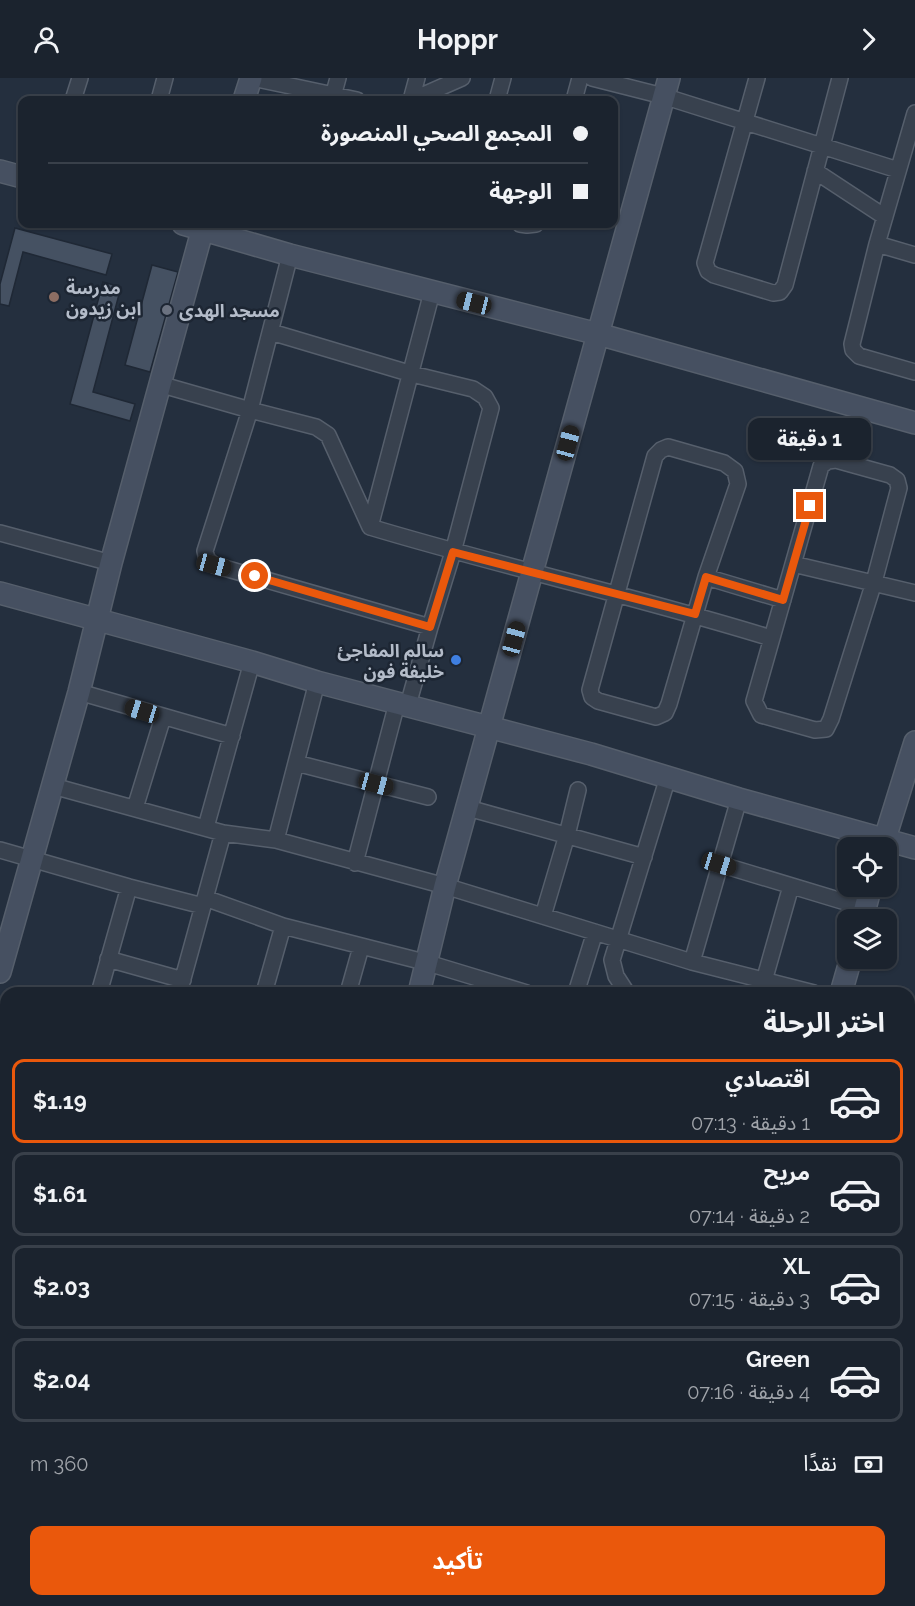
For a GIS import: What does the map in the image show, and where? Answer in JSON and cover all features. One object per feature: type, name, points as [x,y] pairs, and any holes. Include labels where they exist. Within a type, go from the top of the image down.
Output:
[{"type":"street","points":[[74,96],[80,78]]},
{"type":"street","points":[[160,96],[165,78]]},
{"type":"street","points":[[245,96],[252,78],[325,96]]},
{"type":"street","points":[[334,96],[338,78]]},
{"type":"street","points":[[412,96],[417,78]]},
{"type":"street","points":[[420,96],[462,78]]},
{"type":"street","points":[[498,96],[503,78]]},
{"type":"street","points":[[575,96],[580,78]]},
{"type":"street","points":[[591,78],[666,87],[744,123],[898,170]]},
{"type":"street","points":[[757,78],[705,263],[708,271],[714,275],[773,293],[780,292],[784,285],[840,78]]},
{"type":"street","points":[[421,987],[445,886],[666,87]]},
{"type":"street","points":[[915,113],[877,244],[852,344],[853,350],[859,356],[915,372]]},
{"type":"street","points":[[0,171],[18,176]]},
{"type":"street","points":[[815,171],[885,217]]},
{"type":"street","points":[[0,972],[79,692],[159,384],[195,228]]},
{"type":"street","points":[[206,228],[291,255],[598,334],[915,423]]},
{"type":"street","points":[[877,244],[915,255]]},
{"type":"street","points":[[291,255],[250,410],[205,551],[207,559],[214,565],[430,627]]},
{"type":"street","points":[[370,527],[432,292]]},
{"type":"street","points":[[271,332],[412,374],[473,389],[485,398],[490,408],[453,552],[376,784],[355,863]]},
{"type":"street","points":[[159,384],[316,426],[323,430],[370,527],[453,552],[695,614],[771,638]]},
{"type":"street","points":[[668,447],[724,463],[735,471],[738,484],[706,577],[665,713],[656,717],[597,701],[592,697],[590,690],[655,456],[668,447]]},
{"type":"street","points":[[828,460],[837,460],[890,475],[897,480],[899,488],[874,582],[826,729],[815,730],[761,715],[754,701],[821,466],[828,460]]},
{"type":"street","points":[[0,533],[111,563]]},
{"type":"street","points":[[793,564],[915,593]]},
{"type":"street","points":[[706,577],[783,600]]},
{"type":"street","points":[[0,593],[317,682],[490,726],[668,777],[863,837]]},
{"type":"street","points":[[206,828],[252,662]]},
{"type":"street","points":[[276,840],[317,682]]},
{"type":"street","points":[[79,692],[232,736]]},
{"type":"street","points":[[135,808],[163,717]]},
{"type":"street","points":[[885,837],[914,753]]},
{"type":"street","points":[[296,763],[428,797]]},
{"type":"street","points":[[623,987],[616,976],[612,960],[668,777]]},
{"type":"street","points":[[53,786],[223,833],[276,840],[445,886],[692,962],[789,987]]},
{"type":"street","points":[[543,916],[578,790]]},
{"type":"street","points":[[692,962],[738,799]]},
{"type":"street","points":[[468,808],[644,857]]},
{"type":"street","points":[[108,959],[181,987],[223,833]]},
{"type":"street","points":[[897,845],[915,848]]},
{"type":"street","points":[[0,850],[129,887],[204,902],[283,926],[428,963],[504,987]]},
{"type":"street","points":[[719,864],[791,886],[850,909]]},
{"type":"street","points":[[764,981],[791,886]]},
{"type":"street","points":[[101,987],[129,887]]},
{"type":"street","points":[[266,987],[283,926]]},
{"type":"street","points":[[578,987],[595,933]]},
{"type":"street","points":[[350,987],[361,947]]},
{"type":"street","points":[[843,987],[847,969]]},
{"type":"building","points":[[15,228],[112,254],[106,275],[23,252],[9,306],[0,304],[0,284]]},
{"type":"building","points":[[152,265],[178,272],[150,372],[125,365]]},
{"type":"building","points":[[103,282],[121,287],[93,392],[135,404],[130,421],[70,404]]},
{"type":"place","name":"مدرسة ابن زيدون","points":[[54,297]]},
{"type":"place","name":"مسجد الهدى","points":[[167,310]]},
{"type":"place","name":"سالم المفاجئ خليفة فون","points":[[456,660]]},
{"type":"route","points":[[255,576],[430,627],[453,552],[695,614],[706,577],[783,600],[810,506]]}]
